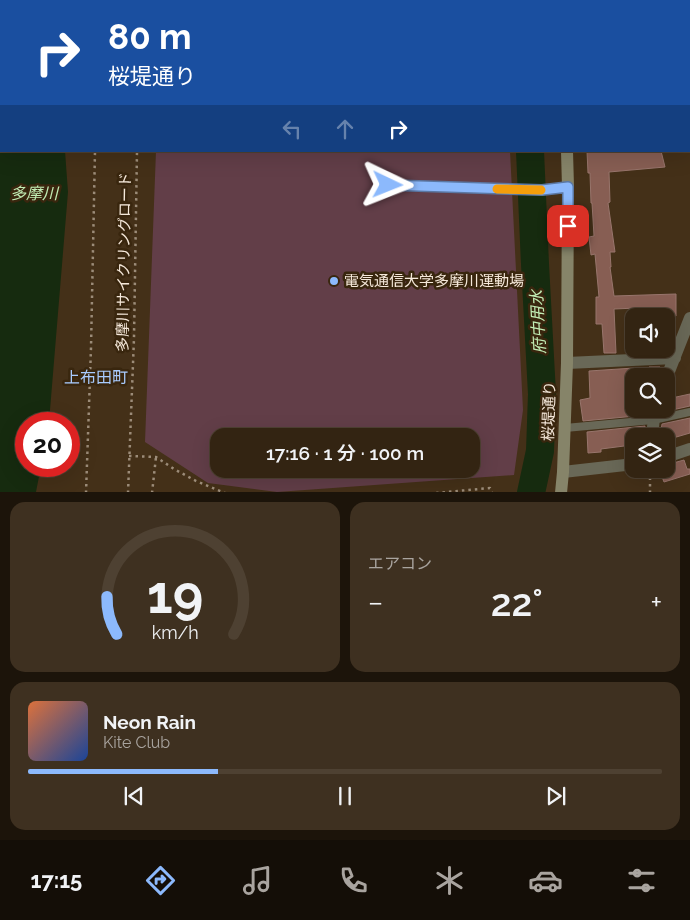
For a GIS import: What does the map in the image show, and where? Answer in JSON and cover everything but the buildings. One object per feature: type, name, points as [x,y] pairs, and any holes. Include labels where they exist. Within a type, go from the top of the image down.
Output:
[{"type":"street","name":"桜堤通り","points":[[561,492],[568,363],[567,152]]},
{"type":"street","points":[[671,368],[690,318]]},
{"type":"street","points":[[568,363],[675,358]]},
{"type":"street","points":[[675,454],[690,449]]},
{"type":"street","points":[[563,472],[625,465]]},
{"type":"lane","points":[[388,185],[542,190],[568,187]]},
{"type":"lane","points":[[675,413],[690,412]]},
{"type":"lane","points":[[565,428],[629,418]]},
{"type":"path","points":[[86,492],[92,348],[95,152]]},
{"type":"path","name":"多摩川サイクリングロード","points":[[128,492],[134,338],[137,152]]},
{"type":"path","points":[[129,456],[156,457],[189,477],[225,492]]},
{"type":"path","points":[[152,492],[156,457]]},
{"type":"path","points":[[650,478],[650,492]]},
{"type":"path","points":[[436,492],[490,488],[492,492]]},
{"type":"shaded area","name":"電気通信大学多摩川運動場","points":[[156,152],[510,152],[523,410],[514,475],[480,477],[480,428],[210,428],[210,478],[472,478],[277,492],[208,483],[145,442]]},
{"type":"water","name":"多摩川","points":[[0,152],[65,152],[68,192],[50,412],[15,412],[15,477],[39,477],[36,492],[0,492]]},
{"type":"waterway","name":"府中用水","points":[[530,152],[542,394],[540,451],[531,492]]},
{"type":"slow traffic","points":[[497,189],[541,190]]},
{"type":"place","name":"電気通信大学多摩川運動場","points":[[334,281]]},
{"type":"district","name":"上布田町","points":[[96,377]]},
{"type":"route","points":[[388,185],[542,190],[568,187],[568,226]]}]
